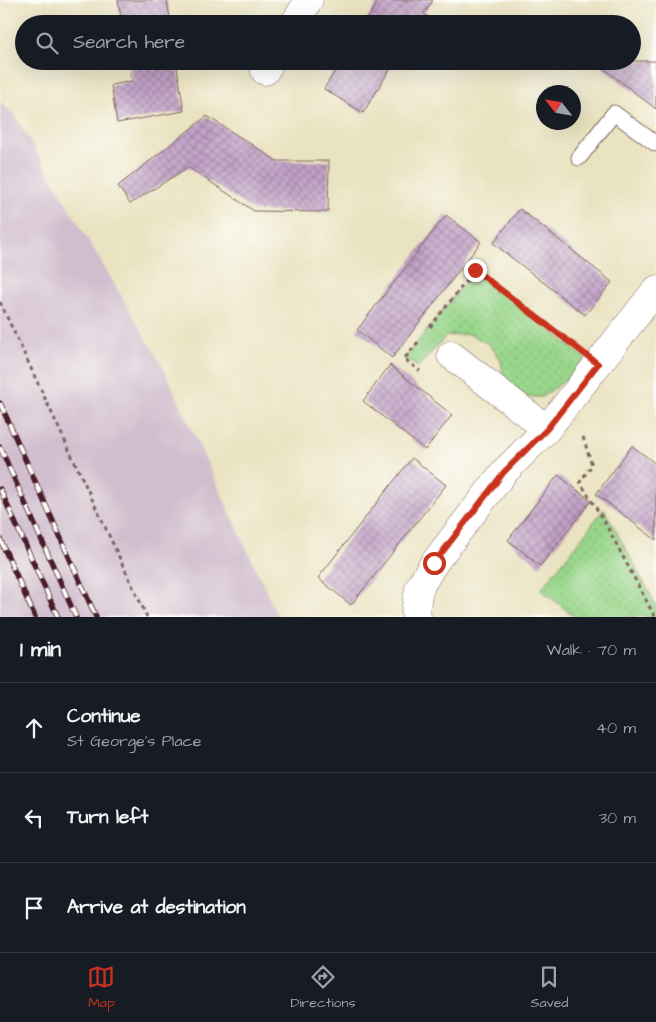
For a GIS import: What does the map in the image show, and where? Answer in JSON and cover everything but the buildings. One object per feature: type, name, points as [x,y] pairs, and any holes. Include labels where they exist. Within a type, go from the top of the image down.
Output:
[{"type":"street","points":[[300,15],[309,0]]},
{"type":"street","points":[[417,617],[415,613],[419,588],[434,563],[504,472],[547,429],[656,290]]},
{"type":"street","points":[[451,355],[547,429]]},
{"type":"lane","points":[[580,158],[614,113],[656,144]]},
{"type":"path","points":[[428,329],[475,270],[598,364]]},
{"type":"path","points":[[0,302],[147,617]]},
{"type":"path","points":[[422,337],[404,359],[431,379],[451,355]]},
{"type":"path","points":[[571,399],[592,465],[580,482],[603,519],[655,617]]},
{"type":"shaded area","points":[[0,102],[14,114],[163,367],[278,617],[0,617]]},
{"type":"green space","points":[[475,270],[585,358],[568,378],[542,397],[521,397],[504,381],[501,360],[489,344],[469,334],[446,336],[418,367],[404,359]]},
{"type":"green space","points":[[604,509],[656,605],[656,617],[575,617],[541,590]]},
{"type":"railway","points":[[0,403],[96,617]]},
{"type":"railway","points":[[0,447],[76,617]]},
{"type":"railway","points":[[0,489],[58,617]]},
{"type":"railway","points":[[0,539],[35,617]]},
{"type":"route","points":[[434,563],[504,472],[547,429],[598,364],[475,270]]}]
